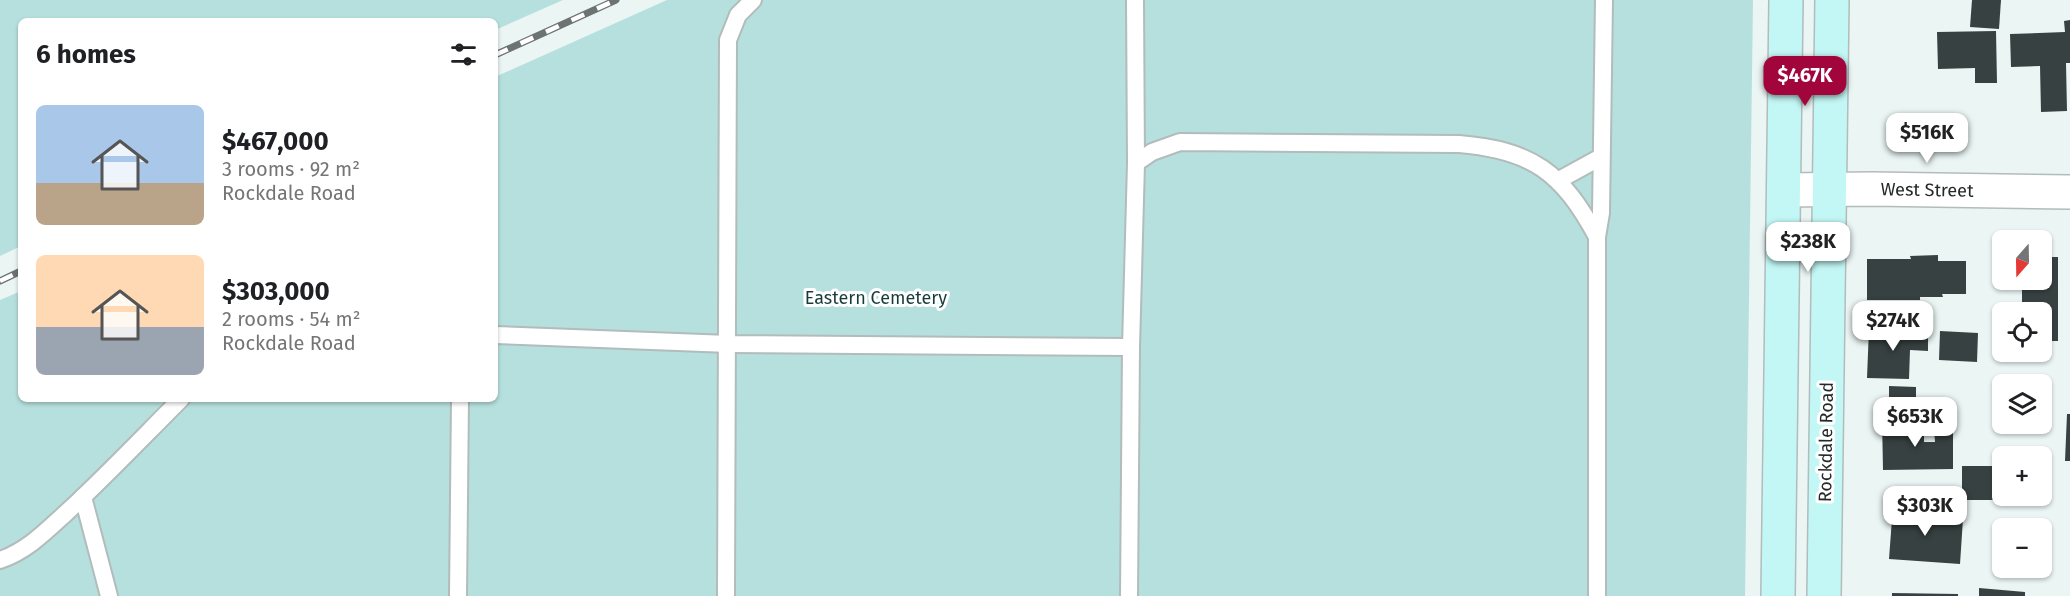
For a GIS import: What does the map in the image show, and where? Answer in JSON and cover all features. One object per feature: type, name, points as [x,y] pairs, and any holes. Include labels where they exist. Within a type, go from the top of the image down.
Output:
[{"type":"main road","points":[[1778,596],[1786,0]]},
{"type":"main road","name":"Rockdale Road","points":[[1824,596],[1832,0]]},
{"type":"street","name":"West Street","points":[[1784,190],[2070,192]]},
{"type":"lane","points":[[726,596],[729,344],[728,40],[738,15],[753,0]]},
{"type":"lane","points":[[1129,596],[1131,347],[1136,163],[1135,0]]},
{"type":"lane","points":[[1597,596],[1596,237],[1601,213],[1604,0]]},
{"type":"lane","points":[[1136,163],[1152,152],[1180,142],[1459,144],[1488,147],[1512,153],[1538,164],[1559,180],[1585,215],[1596,237]]},
{"type":"lane","points":[[1559,180],[1601,157]]},
{"type":"lane","points":[[498,335],[729,344],[1131,347]]},
{"type":"lane","points":[[0,560],[15,555],[33,543],[83,497],[178,402]]},
{"type":"lane","points":[[458,596],[460,402]]},
{"type":"lane","points":[[83,497],[109,596]]},
{"type":"green space","points":[[0,0],[563,0],[498,29],[498,18],[18,18],[18,247],[0,256]]},
{"type":"green space","name":"Eastern Cemetery","points":[[667,0],[1753,0],[1745,596],[0,596],[0,300],[18,292],[18,402],[498,402],[498,76]]},
{"type":"building","points":[[1972,0],[2001,0],[1999,29],[1970,27]]},
{"type":"building","points":[[2070,20],[2070,63],[2066,63],[2067,111],[2041,112],[2040,66],[2011,67],[2010,34],[2065,32],[2064,21]]},
{"type":"building","points":[[1996,31],[1997,83],[1975,83],[1975,68],[1938,69],[1937,32]]},
{"type":"building","points":[[1938,255],[1938,261],[1966,261],[1966,294],[1942,294],[1943,297],[1920,297],[1920,300],[1867,300],[1867,259],[1911,259],[1910,256]]},
{"type":"building","points":[[2052,257],[2058,257],[2058,341],[2052,341],[2052,302],[2022,302],[2022,290],[2052,290]]},
{"type":"building","points":[[1869,328],[1928,330],[1928,351],[1910,350],[1909,379],[1867,378]]},
{"type":"building","points":[[1940,331],[1978,333],[1977,362],[1939,360]]},
{"type":"building","points":[[1889,386],[1916,387],[1916,410],[1889,409]]},
{"type":"building","points":[[2067,414],[2070,414],[2070,461],[2065,461]]},
{"type":"building","points":[[1905,418],[1906,431],[1924,431],[1924,442],[1935,442],[1934,428],[1953,427],[1953,469],[1883,470],[1882,419]]},
{"type":"building","points":[[1962,466],[1992,466],[1992,500],[1962,500]]},
{"type":"building","points":[[1893,505],[1923,507],[1922,516],[1963,519],[1960,564],[1889,559]]},
{"type":"building","points":[[1979,588],[2025,592],[2025,596],[1979,596]]},
{"type":"building","points":[[1892,593],[1958,594],[1958,596],[1892,596]]},
{"type":"railway","points":[[498,54],[616,0]]},
{"type":"railway","points":[[0,281],[18,272]]}]
